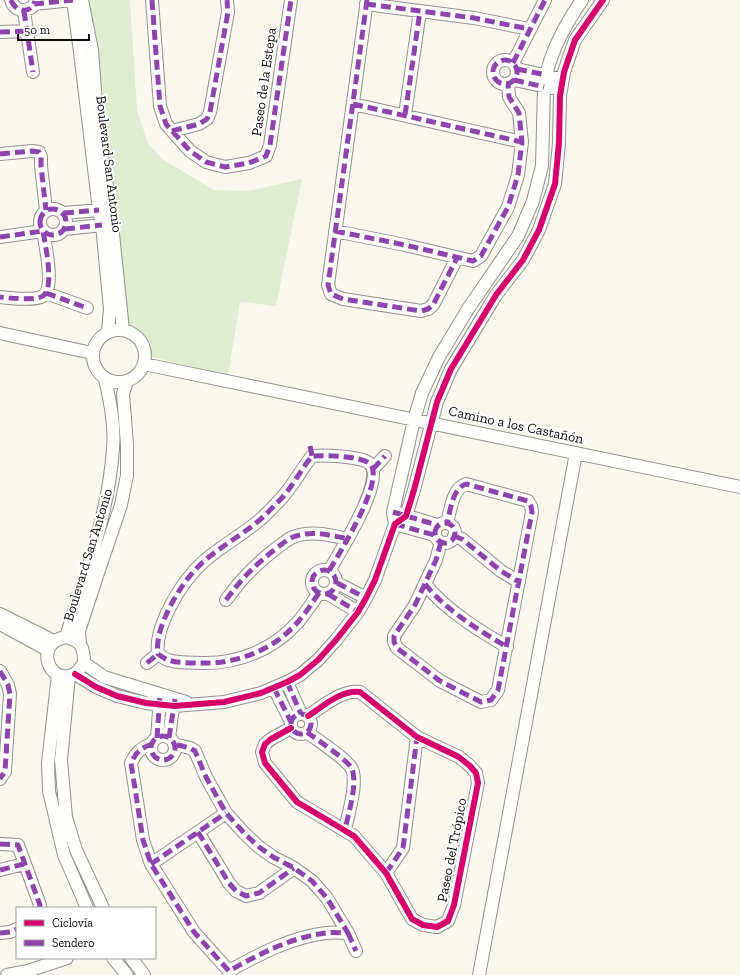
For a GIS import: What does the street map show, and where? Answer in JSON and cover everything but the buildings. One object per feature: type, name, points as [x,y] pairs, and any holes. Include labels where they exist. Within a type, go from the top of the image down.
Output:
[{"type":"street","points":[[11,0],[13,5],[18,10],[31,5],[73,0]]},
{"type":"street","name":"Boulevard San Antonio","points":[[73,0],[102,225],[110,309],[108,331]]},
{"type":"street","name":"Boulevard San Antonio","points":[[82,0],[92,50],[98,130],[110,205],[123,330]]},
{"type":"street","name":"Paseo de la Estepa","points":[[152,0],[160,106],[166,124],[190,151],[206,162],[225,167],[249,163],[266,156],[270,145],[290,0]]},
{"type":"street","points":[[172,132],[199,124],[207,119],[210,112],[228,12],[227,0]]},
{"type":"street","points":[[335,230],[473,261],[481,256],[508,207],[518,175],[522,142],[519,113],[509,97],[513,74],[529,29],[545,0]]},
{"type":"street","points":[[396,524],[393,512],[414,420],[422,393],[439,357],[468,309],[518,236],[533,201],[542,166],[545,81],[556,45],[573,12],[582,0]]},
{"type":"street","points":[[51,646],[47,659],[51,668],[96,688],[117,696],[196,704],[224,702],[246,698],[274,688],[300,674],[318,660],[336,640],[358,612],[366,598],[396,524],[406,516],[437,402],[451,369],[496,295],[523,260],[539,230],[555,184],[562,84],[575,40],[603,0]]},
{"type":"street","points":[[457,258],[433,305],[428,310],[421,311],[342,299],[332,294],[328,285],[366,2],[474,18],[529,29]]},
{"type":"street","points":[[31,5],[27,31],[32,72]]},
{"type":"street","points":[[405,115],[420,11]]},
{"type":"street","points":[[0,32],[27,31]]},
{"type":"street","points":[[513,74],[562,84]]},
{"type":"street","points":[[353,104],[522,142]]},
{"type":"street","points":[[0,154],[32,151],[39,152],[46,210]]},
{"type":"street","points":[[0,297],[32,298],[42,297],[46,293],[50,282],[40,217],[50,208],[58,209],[64,213],[67,221],[65,229]]},
{"type":"street","points":[[64,213],[99,210]]},
{"type":"street","points":[[0,237],[43,231],[54,235],[65,229],[102,225]]},
{"type":"street","points":[[46,293],[87,308]]},
{"type":"street","points":[[123,330],[134,334],[142,342],[145,353],[144,364],[138,374],[127,381],[112,382],[105,379],[94,368],[92,353],[97,340],[108,331],[123,330]]},
{"type":"street","points":[[0,334],[92,353]]},
{"type":"street","name":"Camino a los Castañón","points":[[144,364],[740,487]]},
{"type":"street","name":"Boulevard San Antonio","points":[[66,638],[98,536],[108,494],[113,447],[110,400],[105,379]]},
{"type":"street","name":"Boulevard San Antonio","points":[[84,663],[84,653],[80,644],[79,631],[122,505],[127,475],[127,444],[123,394],[127,381]]},
{"type":"street","points":[[158,654],[157,645],[164,621],[176,595],[193,572],[208,558],[257,523],[279,501],[294,484],[311,451],[325,455],[358,459],[370,463],[373,469],[374,478],[364,509],[329,571]]},
{"type":"street","points":[[479,975],[576,453]]},
{"type":"street","points":[[373,469],[385,456]]},
{"type":"street","points":[[466,484],[528,501],[532,512],[519,582],[498,690],[491,700],[480,702],[440,681],[397,648],[394,642],[394,636],[415,605],[436,560],[440,531],[456,490],[461,486],[466,484]]},
{"type":"street","points":[[393,512],[440,531],[444,543],[450,541],[454,536],[462,539],[501,571],[519,582]]},
{"type":"street","points":[[396,524],[440,531]]},
{"type":"street","points":[[226,600],[238,583],[258,562],[292,537],[310,533],[327,534],[348,539]]},
{"type":"street","points":[[158,654],[168,660],[190,663],[215,663],[238,659],[265,648],[297,623],[324,594],[334,590],[337,583],[335,576],[329,571],[320,571],[313,577],[313,587],[324,594],[358,612]]},
{"type":"street","points":[[337,583],[366,598]]},
{"type":"street","points":[[425,584],[443,603],[485,634],[507,647]]},
{"type":"street","points":[[0,614],[51,646]]},
{"type":"street","points":[[0,624],[51,646]]},
{"type":"street","name":"Boulevard San Antonio","points":[[51,646],[66,638],[74,639],[80,644]]},
{"type":"street","points":[[147,663],[158,654]]},
{"type":"street","points":[[87,907],[64,855],[49,792],[48,763],[67,675],[84,663],[104,677],[160,700]]},
{"type":"street","points":[[0,671],[8,685],[10,694],[5,771],[0,779]]},
{"type":"street","points":[[67,675],[61,760],[66,817],[76,850],[103,907]]},
{"type":"street","points":[[274,688],[291,725],[297,733],[300,734],[307,732],[311,723],[287,682]]},
{"type":"street","name":"Paseo del Trópico","points":[[352,691],[360,692],[417,737],[459,757],[476,773],[478,783],[454,905],[448,921],[437,927],[423,925],[412,918],[386,873],[354,836],[296,802],[265,763],[262,752],[265,744],[291,725],[295,716],[305,715],[344,693],[352,691]]},
{"type":"street","points":[[160,700],[163,741]]},
{"type":"street","points":[[163,741],[174,702]]},
{"type":"street","points":[[307,732],[345,761],[351,768],[354,783],[345,830]]},
{"type":"street","points":[[386,873],[403,848],[417,737]]},
{"type":"street","points":[[348,933],[328,933],[307,936],[248,960],[231,973],[194,932],[151,864],[143,840],[131,763],[134,756],[140,749],[163,741],[190,748],[195,751],[206,777],[226,813],[259,847],[273,857],[294,868],[312,881],[328,898],[348,933],[356,951]]},
{"type":"street","points":[[151,864],[226,813]]},
{"type":"street","points":[[198,832],[229,883],[236,891],[246,896],[260,893],[294,868]]},
{"type":"street","points":[[0,844],[18,845],[40,905],[39,907]]},
{"type":"street","points":[[0,870],[24,864]]},
{"type":"street","points":[[0,933],[10,932],[16,929]]},
{"type":"street","points":[[6,975],[28,971],[64,959]]},
{"type":"street","points":[[113,959],[127,975]]},
{"type":"street","points":[[132,959],[144,975]]},
{"type":"green space","points":[[86,0],[130,0],[137,110],[148,143],[162,159],[214,190],[248,191],[302,179],[276,306],[240,302],[228,375],[152,357],[144,337],[127,320]]},
{"type":"marked path","points":[[11,0],[16,7],[23,10],[30,8],[35,1]]},
{"type":"marked path","points":[[34,4],[73,0]]},
{"type":"marked path","points":[[152,0],[160,106],[166,124],[190,151],[206,162],[225,167],[249,163],[266,156],[270,145],[291,0]]},
{"type":"marked path","points":[[172,131],[199,124],[207,119],[210,112],[228,12],[227,0]]},
{"type":"marked path","points":[[367,0],[328,285],[331,294],[343,299],[421,311],[428,309],[433,305],[457,258]]},
{"type":"marked path","points":[[513,63],[545,0]]},
{"type":"marked path","points":[[366,4],[474,18],[529,29]]},
{"type":"marked path","points":[[24,11],[33,72]]},
{"type":"marked path","points":[[405,115],[420,11]]},
{"type":"marked path","points":[[0,32],[27,31]]},
{"type":"marked path","points":[[505,60],[514,63],[517,72],[514,81],[505,84],[496,81],[493,72],[496,63],[505,60]]},
{"type":"marked path","points":[[517,69],[546,75]]},
{"type":"marked path","points":[[514,80],[544,87]]},
{"type":"marked path","points":[[335,231],[473,261],[481,256],[508,207],[518,175],[522,142],[519,113],[509,97],[508,84]]},
{"type":"marked path","points":[[353,104],[522,142]]},
{"type":"marked path","points":[[0,154],[32,151],[39,152],[41,157],[46,210]]},
{"type":"marked path","points":[[53,209],[62,213],[66,222],[62,231],[53,235],[44,231],[40,222],[44,213],[53,209]]},
{"type":"marked path","points":[[64,213],[99,210]]},
{"type":"marked path","points":[[65,229],[102,225]]},
{"type":"marked path","points":[[0,237],[43,231],[49,275],[47,291],[39,298],[29,299],[0,297]]},
{"type":"marked path","points":[[46,293],[87,308]]},
{"type":"marked path","points":[[310,446],[312,456]]},
{"type":"marked path","points":[[319,593],[300,620],[287,633],[277,641],[254,654],[215,663],[185,663],[172,661],[158,654],[158,638],[165,618],[175,598],[190,576],[209,557],[259,521],[288,491],[312,456],[350,457],[369,463],[373,471],[372,484],[360,516],[329,571]]},
{"type":"marked path","points":[[373,469],[385,456]]},
{"type":"marked path","points":[[441,542],[436,560],[415,605],[394,636],[394,642],[397,648],[440,681],[481,702],[491,700],[498,690],[532,512],[531,506],[528,501],[466,484],[461,487],[455,495],[447,523]]},
{"type":"marked path","points":[[393,512],[437,525]]},
{"type":"marked path","points":[[445,523],[452,526],[455,533],[452,540],[445,543],[438,540],[435,533],[438,526],[445,523]]},
{"type":"marked path","points":[[395,524],[434,535]]},
{"type":"marked path","points":[[226,600],[256,565],[291,538],[300,535],[314,534],[348,539]]},
{"type":"marked path","points":[[454,536],[462,539],[501,571],[519,582]]},
{"type":"marked path","points":[[324,570],[333,573],[336,582],[333,591],[324,594],[315,591],[312,582],[315,573],[324,570]]},
{"type":"marked path","points":[[337,583],[366,598]]},
{"type":"marked path","points":[[425,584],[453,611],[507,647]]},
{"type":"marked path","points":[[328,594],[358,612]]},
{"type":"marked path","points":[[147,663],[158,654]]},
{"type":"marked path","points":[[0,671],[8,685],[10,694],[5,771],[0,779]]},
{"type":"marked path","points":[[287,682],[301,714]]},
{"type":"marked path","points":[[274,688],[291,722]]},
{"type":"marked path","points":[[157,738],[160,695]]},
{"type":"marked path","points":[[169,738],[175,699]]},
{"type":"marked path","points":[[301,714],[308,717],[311,724],[308,731],[301,734],[294,731],[291,724],[294,717],[301,714]]},
{"type":"marked path","points":[[307,732],[338,755],[352,769],[354,783],[345,830]]},
{"type":"marked path","points":[[163,736],[171,740],[175,748],[171,756],[163,760],[155,756],[151,748],[155,740],[163,736]]},
{"type":"marked path","points":[[386,873],[403,848],[417,737]]},
{"type":"marked path","points":[[152,744],[139,751],[131,763],[143,840],[151,864],[194,932],[229,971],[252,958],[288,942],[326,933],[348,933],[327,898],[312,881],[294,868],[273,857],[259,847],[226,813],[206,777],[195,751],[190,748],[174,744]]},
{"type":"marked path","points":[[151,864],[226,813]]},
{"type":"marked path","points":[[198,832],[229,883],[236,891],[246,896],[259,893],[294,868]]},
{"type":"marked path","points":[[0,844],[18,845],[40,905],[39,907]]},
{"type":"marked path","points":[[0,870],[24,864]]},
{"type":"marked path","points":[[0,933],[10,932],[16,929]]},
{"type":"marked path","points":[[348,933],[356,951]]},
{"type":"cycle path","points":[[75,674],[96,687],[117,696],[146,703],[174,706],[224,702],[261,693],[300,675],[318,660],[358,612],[375,580],[395,524],[406,516],[437,402],[451,369],[496,295],[523,260],[539,230],[555,184],[559,143],[560,96],[564,72],[575,40],[603,0]]},
{"type":"cycle path","points":[[291,728],[265,744],[262,752],[265,763],[297,802],[354,836],[386,873],[412,919],[423,925],[437,927],[448,921],[454,905],[478,783],[476,773],[459,757],[417,737],[360,692],[346,693],[339,696],[308,716]]}]
